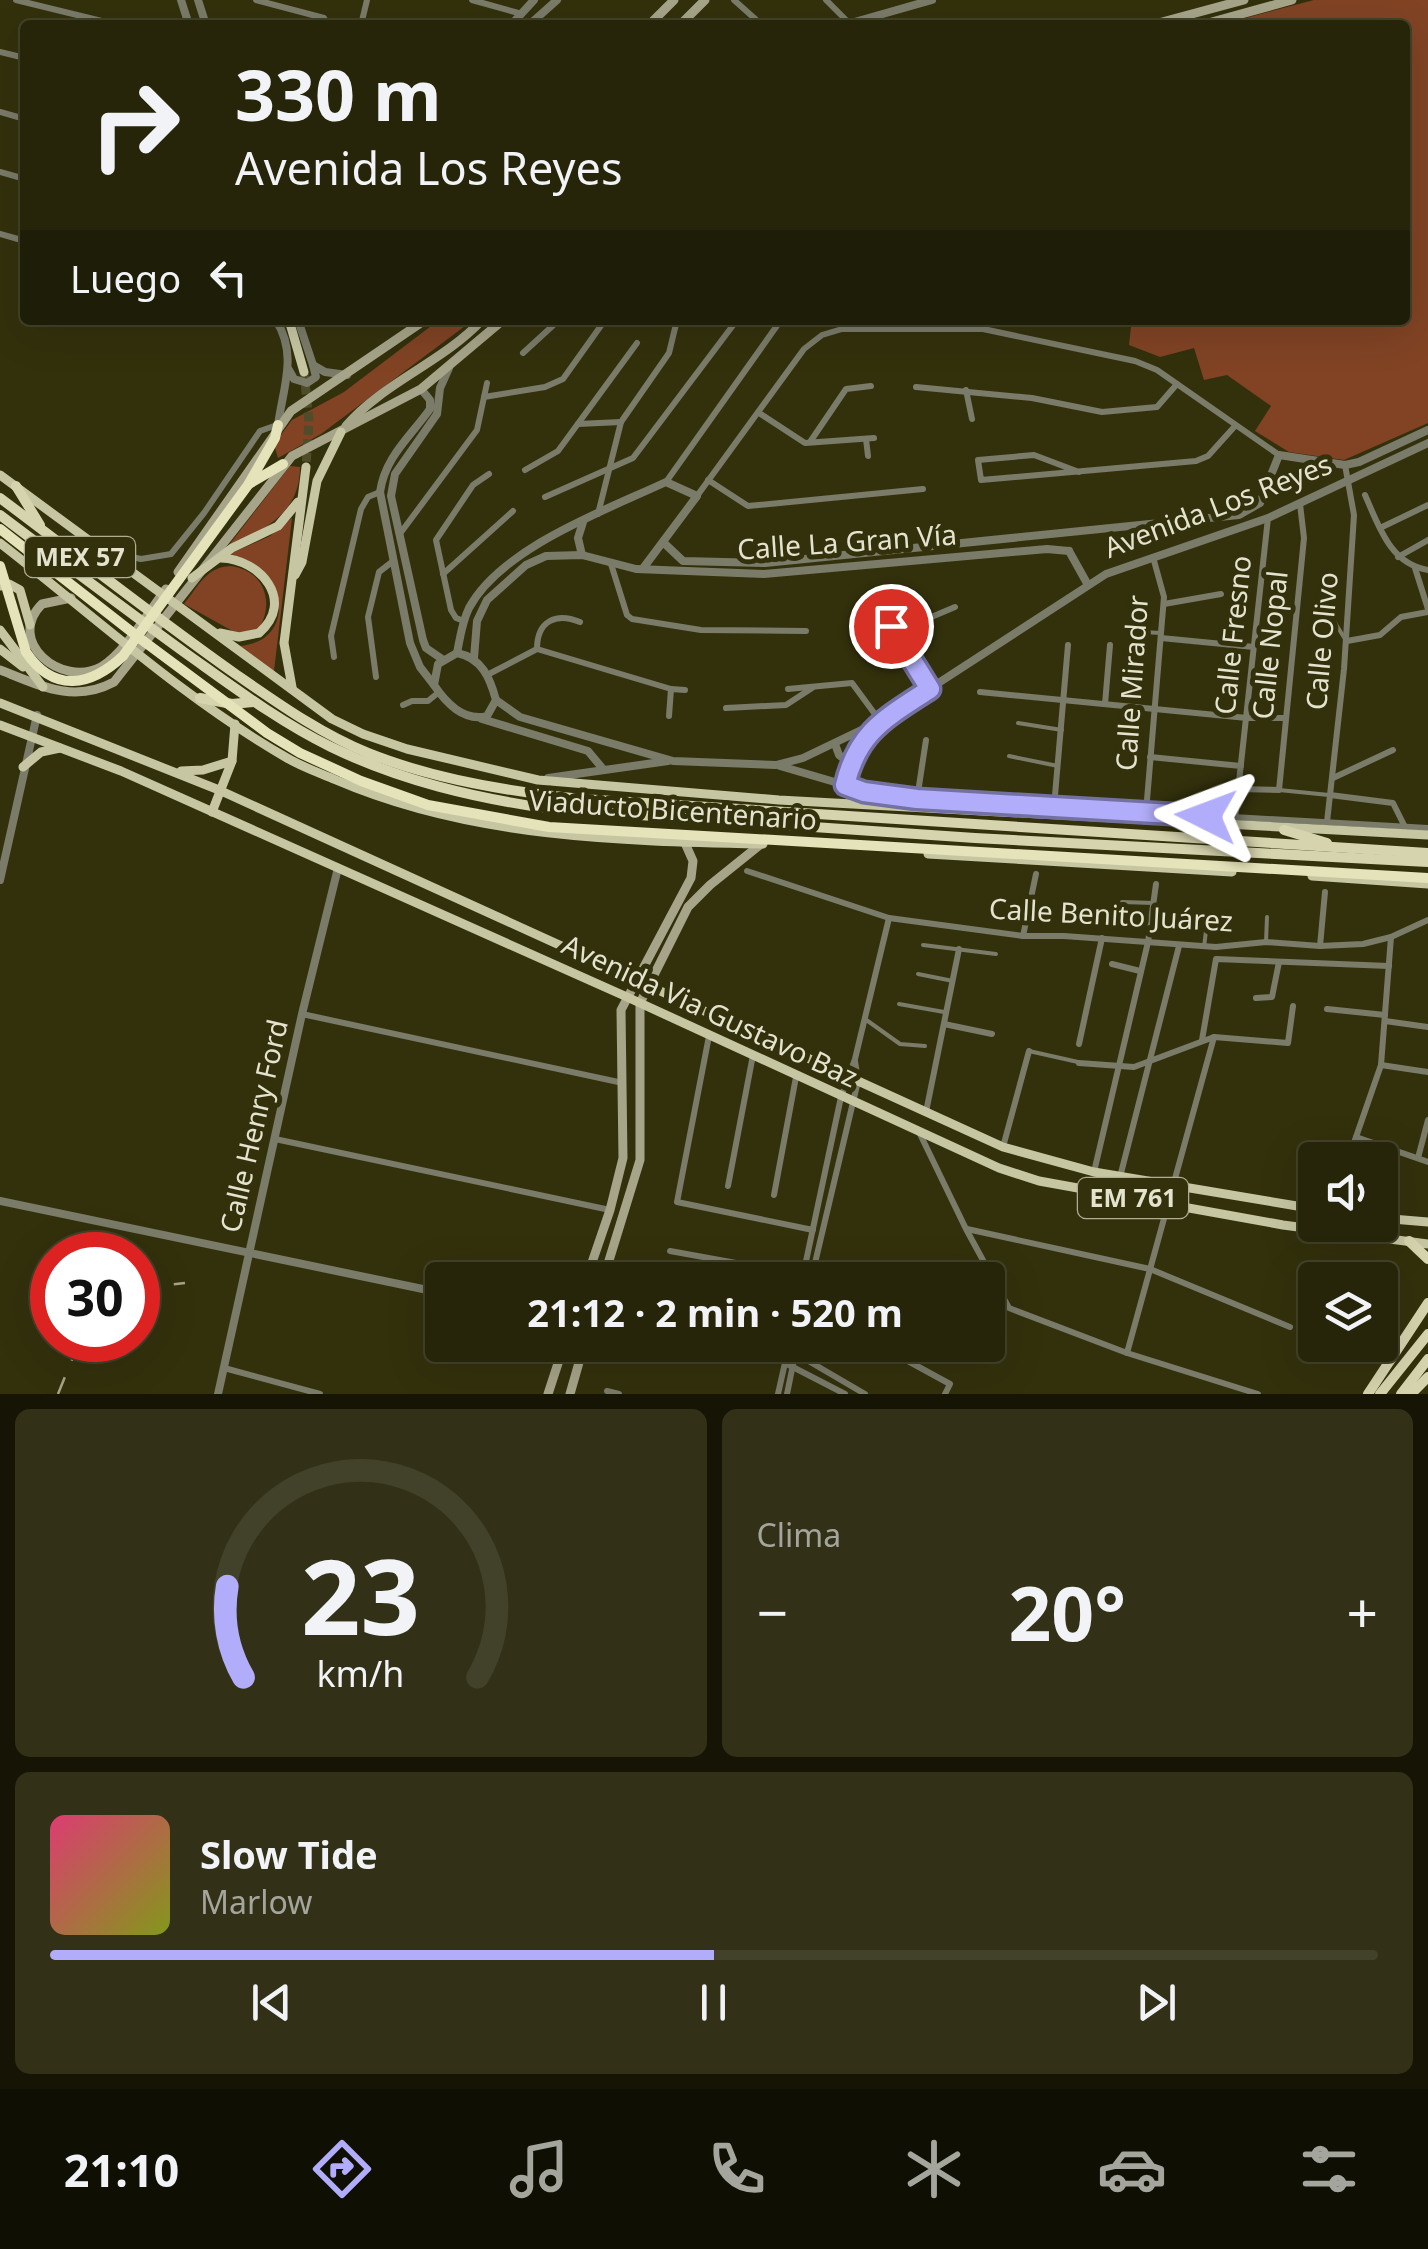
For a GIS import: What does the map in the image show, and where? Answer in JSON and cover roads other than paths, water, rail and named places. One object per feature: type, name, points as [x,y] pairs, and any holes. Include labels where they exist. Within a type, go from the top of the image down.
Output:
[{"type":"highway","points":[[0,566],[26,652],[50,675],[72,682],[93,679],[110,668],[178,584],[248,485],[275,438],[278,425]]},
{"type":"highway","points":[[248,485],[283,464]]},
{"type":"highway","points":[[16,486],[43,530]]},
{"type":"highway","name":"MEX 57","points":[[0,498],[198,647],[322,730],[368,753],[465,780],[582,799],[1428,852]]},
{"type":"highway","name":"MEX 57","points":[[0,515],[253,702],[333,748],[390,772],[499,802],[551,809],[975,838],[1428,862]]},
{"type":"highway","name":"Viaducto Bicentenario","points":[[0,529],[267,733],[328,767],[428,805],[526,825],[578,829],[1346,871],[1426,881]]},
{"type":"highway","points":[[200,698],[221,703],[253,702]]},
{"type":"highway","points":[[1284,830],[1342,847]]},
{"type":"highway","points":[[1409,1241],[1428,1259]]},
{"type":"highway","points":[[1368,1394],[1428,1303]]},
{"type":"highway","points":[[1380,1394],[1428,1334]]},
{"type":"highway","points":[[1401,1394],[1428,1358]]},
{"type":"highway","points":[[1411,1394],[1428,1377]]},
{"type":"main road","points":[[654,20],[674,0]]},
{"type":"main road","points":[[685,20],[705,0]]},
{"type":"main road","points":[[1170,20],[1244,0]]},
{"type":"main road","points":[[1216,20],[1259,5],[1292,0]]},
{"type":"main road","points":[[290,325],[309,368]]},
{"type":"main road","points":[[0,670],[60,692],[86,692],[114,682],[128,667],[278,425],[290,411],[418,325]]},
{"type":"main road","points":[[292,582],[302,562],[318,481],[340,432],[366,405],[433,360],[476,325]]},
{"type":"main road","points":[[192,578],[283,464],[300,451],[422,390],[498,325]]},
{"type":"main road","points":[[293,690],[284,653],[306,467]]},
{"type":"main road","points":[[0,474],[332,719],[407,749],[538,780],[779,800],[1284,830],[1428,832]]},
{"type":"main road","points":[[0,586],[9,584],[20,590],[38,654],[58,670],[93,670],[115,655],[178,584],[232,548],[278,526],[302,495]]},
{"type":"main road","points":[[0,543],[200,698],[290,760],[378,798],[469,821],[542,834],[685,843],[1426,881]]},
{"type":"main road","points":[[214,632],[239,637],[259,633],[273,606],[272,592],[260,572],[240,560],[221,558]]},
{"type":"main road","points":[[30,625],[42,604],[71,598]]},
{"type":"main road","points":[[0,630],[43,687]]},
{"type":"main road","points":[[0,649],[30,672]]},
{"type":"main road","name":"Avenida Via Gustavo Baz","points":[[0,703],[219,790],[1003,1147],[1094,1172],[1298,1206]]},
{"type":"main road","points":[[212,812],[232,760],[235,724]]},
{"type":"main road","name":"Avenida Via Gustavo Baz","points":[[0,725],[65,748],[212,812],[627,996],[1000,1168],[1039,1181],[1283,1225],[1428,1244]]},
{"type":"main road","points":[[23,767],[42,752],[65,748]]},
{"type":"main road","points":[[176,771],[203,770],[232,760]]},
{"type":"main road","points":[[592,1262],[623,1158],[620,1016],[691,878],[694,861],[685,843]]},
{"type":"main road","points":[[609,1262],[640,1160],[640,1003],[688,908],[710,885],[762,844]]},
{"type":"main road","points":[[1398,1220],[1428,1222]]},
{"type":"main road","points":[[548,1394],[558,1362]]},
{"type":"main road","points":[[570,1394],[579,1362]]},
{"type":"street","points":[[16,0],[98,20]]},
{"type":"street","points":[[256,0],[325,20]]},
{"type":"street","points":[[472,0],[522,14]]},
{"type":"street","points":[[516,20],[534,0]]},
{"type":"street","points":[[535,20],[557,0]]},
{"type":"street","points":[[734,0],[756,20]]},
{"type":"street","points":[[826,0],[843,20]]},
{"type":"street","points":[[859,20],[932,0]]},
{"type":"street","points":[[105,551],[141,558],[171,554],[260,431],[278,425],[289,370],[288,341],[279,325]]},
{"type":"street","points":[[289,370],[294,380],[307,383],[316,377],[309,368],[299,325]]},
{"type":"street","points":[[524,354],[554,325]]},
{"type":"street","points":[[484,397],[545,387],[562,379],[601,325]]},
{"type":"street","points":[[598,514],[622,422],[669,353],[675,325]]},
{"type":"street","points":[[545,497],[626,462],[641,451],[733,325]]},
{"type":"street","points":[[457,654],[464,620],[478,593],[514,558],[666,482],[777,325]]},
{"type":"street","points":[[644,567],[813,340],[842,329],[983,329],[1147,365],[1279,455],[1344,464]]},
{"type":"street","points":[[526,470],[554,455],[637,343]]},
{"type":"street","points":[[309,368],[347,376]]},
{"type":"street","points":[[449,368],[428,412],[394,452],[382,476],[380,492],[414,656],[436,689],[462,713],[588,751],[603,769]]},
{"type":"street","points":[[399,535],[472,438],[487,383]]},
{"type":"street","points":[[916,386],[1102,412],[1157,407],[1177,384]]},
{"type":"street","points":[[809,443],[846,390],[871,386]]},
{"type":"street","points":[[422,390],[434,398],[438,410],[395,474],[391,496],[423,640],[426,648],[442,659]]},
{"type":"street","points":[[966,390],[972,418]]},
{"type":"street","points":[[758,413],[809,443],[870,438],[868,456]]},
{"type":"street","points":[[578,424],[622,422]]},
{"type":"street","points":[[1079,472],[1034,455],[978,460],[981,480],[1079,472],[1196,461],[1208,456],[1235,426]]},
{"type":"street","name":"Avenida Los Reyes","points":[[1344,464],[1359,462],[1428,430]]},
{"type":"street","name":"Avenida Los Reyes","points":[[496,700],[520,717],[672,760],[776,765],[804,758],[880,721],[1122,566],[1268,518],[1428,442]]},
{"type":"street","name":"Calle La Gran Vía","points":[[664,543],[683,560],[764,564],[1247,512],[1265,494],[1279,455]]},
{"type":"street","name":"Calle Olivo","points":[[1326,822],[1346,641],[1354,505],[1344,464]]},
{"type":"street","points":[[464,620],[456,618],[450,610],[436,536],[473,485],[489,474]]},
{"type":"street","points":[[708,480],[748,506],[923,489]]},
{"type":"street","points":[[666,482],[697,496]]},
{"type":"street","points":[[678,488],[689,508]]},
{"type":"street","points":[[334,658],[331,636],[360,509],[368,497],[380,492]]},
{"type":"street","points":[[1365,495],[1398,558],[1428,570]]},
{"type":"street","name":"Calle Nopal","points":[[1279,790],[1304,538],[1300,504]]},
{"type":"street","points":[[1380,528],[1428,504]]},
{"type":"street","points":[[442,575],[513,511]]},
{"type":"street","name":"Calle Fresno","points":[[1235,818],[1268,518]]},
{"type":"street","points":[[582,555],[578,538],[583,522]]},
{"type":"street","points":[[1076,532],[1069,551],[1088,585]]},
{"type":"street","points":[[1398,558],[1428,540]]},
{"type":"street","name":"Calle La Gran Vía","points":[[474,658],[477,621],[496,591],[535,560],[556,554],[582,555],[611,564],[764,574],[1047,548],[1069,551]]},
{"type":"street","name":"Calle Mirador","points":[[1146,812],[1164,604],[1153,557]]},
{"type":"street","points":[[376,676],[368,617],[379,572],[392,562]]},
{"type":"street","points":[[611,564],[627,615],[632,619],[702,630],[806,631]]},
{"type":"street","points":[[1332,618],[1346,641],[1380,635],[1401,617],[1428,610],[1415,568]]},
{"type":"street","points":[[1164,604],[1221,594]]},
{"type":"street","points":[[896,632],[955,608]]},
{"type":"street","points":[[537,649],[540,632],[553,619],[564,616],[580,622]]},
{"type":"street","points":[[858,626],[890,624],[930,689]]},
{"type":"street","points":[[1142,632],[1254,647]]},
{"type":"street","points":[[1105,704],[1110,645]]},
{"type":"street","points":[[1054,807],[1068,646]]},
{"type":"street","points":[[487,675],[537,649],[685,690]]},
{"type":"street","points":[[403,705],[414,700],[428,702],[436,689],[435,669],[442,659],[457,654],[474,658],[487,675],[496,700],[491,713],[482,719]]},
{"type":"street","points":[[788,690],[856,685],[880,721]]},
{"type":"street","points":[[726,708],[786,705],[814,688]]},
{"type":"street","points":[[669,716],[671,689]]},
{"type":"street","points":[[980,692],[1247,718],[1285,718]]},
{"type":"street","points":[[0,880],[37,715]]},
{"type":"street","name":"Avenida Los Reyes","points":[[845,785],[850,763],[880,721]]},
{"type":"street","points":[[1018,723],[1062,730]]},
{"type":"street","points":[[917,799],[926,740]]},
{"type":"street","points":[[835,744],[839,755],[850,763]]},
{"type":"street","points":[[1332,778],[1393,750]]},
{"type":"street","points":[[1009,756],[1058,766]]},
{"type":"street","points":[[1150,757],[1241,766]]},
{"type":"street","points":[[538,780],[672,760]]},
{"type":"street","points":[[776,765],[864,792],[917,799],[1405,827],[1428,832]]},
{"type":"street","points":[[1238,789],[1393,803],[1405,827]]},
{"type":"street","name":"Calle Henry Ford","points":[[218,1394],[338,868]]},
{"type":"street","name":"Calle Benito Juárez","points":[[746,871],[889,918],[1023,936],[1102,938],[1179,946],[1266,942],[1320,946],[1362,944],[1391,937],[1428,920]]},
{"type":"street","points":[[1023,936],[1036,874]]},
{"type":"street","points":[[1094,1172],[1148,942],[1156,884]]},
{"type":"street","points":[[1320,946],[1325,892]]},
{"type":"street","points":[[1122,902],[1154,903]]},
{"type":"street","points":[[1204,946],[1208,915]]},
{"type":"street","points":[[1266,942],[1267,917]]},
{"type":"street","points":[[808,1262],[841,1096],[855,1060],[889,918]]},
{"type":"street","points":[[1354,1142],[1381,1064],[1391,937]]},
{"type":"street","points":[[1079,1044],[1102,938]]},
{"type":"street","points":[[923,945],[996,954]]},
{"type":"street","points":[[1120,1177],[1179,946]]},
{"type":"street","points":[[926,1112],[959,949]]},
{"type":"street","points":[[1202,1040],[1216,960],[1389,966]]},
{"type":"street","points":[[1256,998],[1272,998],[1279,962]]},
{"type":"street","points":[[1112,964],[1140,971]]},
{"type":"street","points":[[918,974],[953,981]]},
{"type":"street","points":[[900,1004],[946,1012]]},
{"type":"street","points":[[1003,1147],[1030,1051],[1119,1068],[1214,1037],[1288,1043],[1293,1006]]},
{"type":"street","points":[[1327,1009],[1428,1026]]},
{"type":"street","points":[[302,1014],[623,1082]]},
{"type":"street","points":[[864,1019],[900,1044],[925,1046]]},
{"type":"street","points":[[944,1024],[992,1034]]},
{"type":"street","points":[[709,1036],[677,1202],[813,1230]]},
{"type":"street","points":[[1127,1353],[1214,1037]]},
{"type":"street","points":[[728,1186],[753,1056]]},
{"type":"street","points":[[809,1262],[858,1081],[855,1060]]},
{"type":"street","points":[[1381,1064],[1428,1072]]},
{"type":"street","points":[[774,1195],[796,1077]]},
{"type":"street","points":[[1418,1158],[1428,1120]]},
{"type":"street","points":[[920,1133],[1008,1308],[1127,1353],[1258,1394]]},
{"type":"street","points":[[1356,1137],[1428,1162]]},
{"type":"street","points":[[275,1139],[610,1210]]},
{"type":"street","points":[[0,1201],[425,1289]]},
{"type":"street","points":[[966,1229],[1150,1270],[1290,1327]]},
{"type":"street","points":[[670,1251],[725,1262]]},
{"type":"street","points":[[787,1394],[792,1362]]},
{"type":"street","points":[[811,1362],[865,1394]]},
{"type":"street","points":[[910,1362],[950,1384],[945,1394]]},
{"type":"street","points":[[778,1394],[785,1363],[844,1394]]},
{"type":"street","points":[[224,1368],[320,1394]]},
{"type":"street","points":[[607,1391],[619,1394]]},
{"type":"tunnel","points":[[304,372],[309,421],[306,467]]},
{"type":"railway","points":[[160,1286],[185,1283]]},
{"type":"railway","points":[[58,1394],[71,1362]]}]
